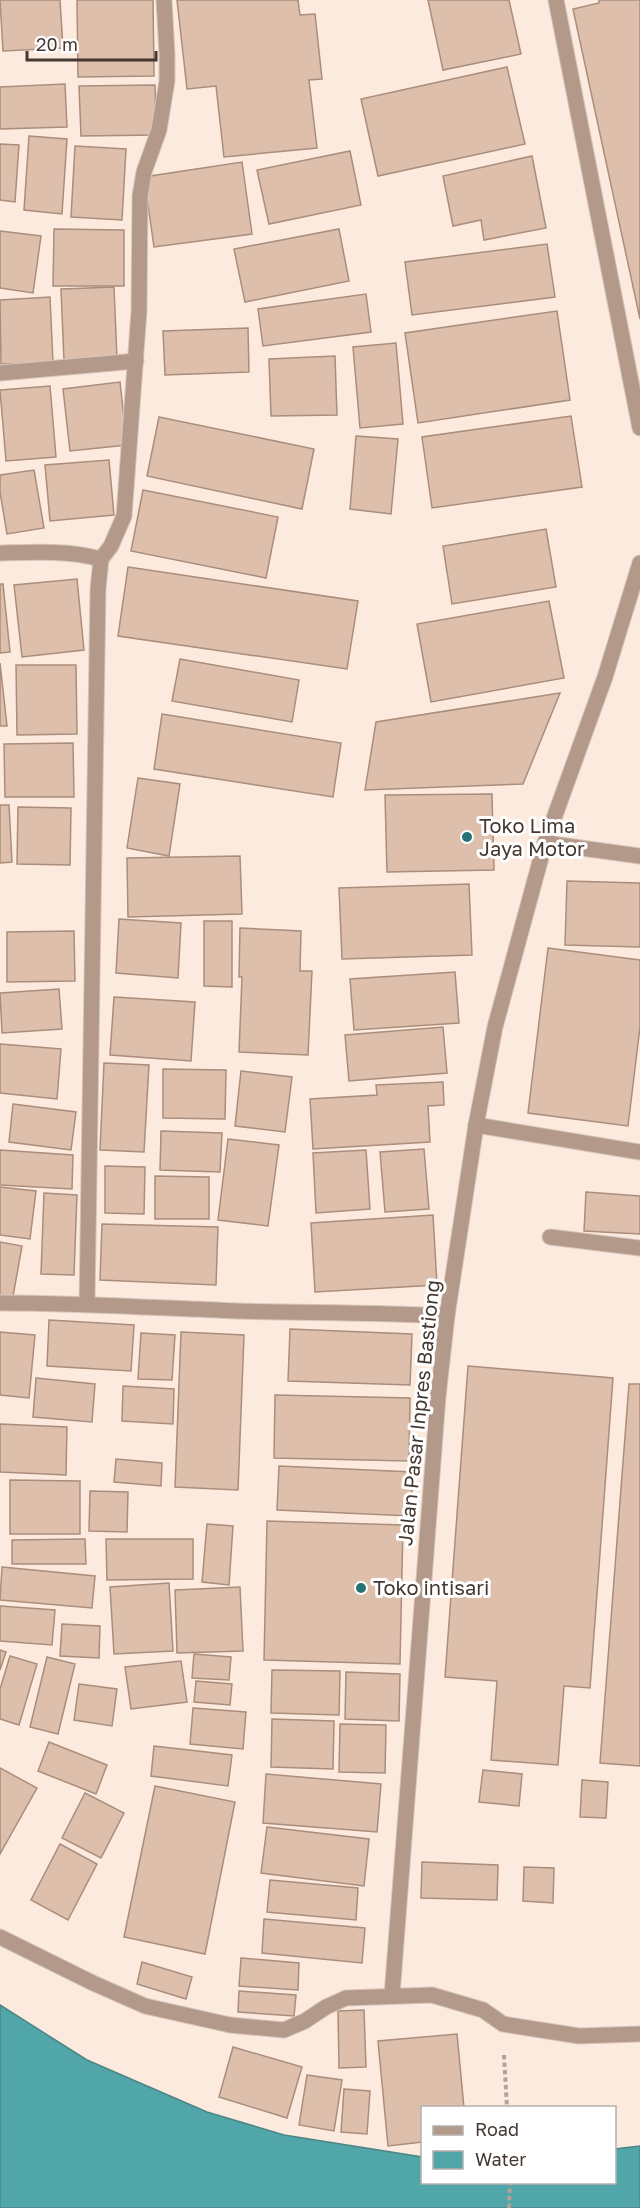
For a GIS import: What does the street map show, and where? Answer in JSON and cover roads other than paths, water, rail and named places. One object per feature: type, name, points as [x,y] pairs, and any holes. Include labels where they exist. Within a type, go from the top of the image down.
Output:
[{"type":"street","points":[[87,1304],[98,589],[101,559],[111,546],[124,516],[139,311],[140,196],[144,172],[159,130],[167,81],[164,0]]},
{"type":"street","points":[[556,0],[640,428]]},
{"type":"street","points":[[0,373],[136,360]]},
{"type":"street","points":[[0,553],[63,553],[101,559]]},
{"type":"street","name":"Jalan Pasar Inpres Bastiong","points":[[392,1995],[438,1397],[447,1316],[476,1125],[495,1027],[545,843],[605,677],[640,563]]},
{"type":"street","points":[[545,843],[640,856]]},
{"type":"street","points":[[476,1125],[640,1152]]},
{"type":"street","points":[[550,1237],[640,1248]]},
{"type":"street","points":[[0,1303],[447,1316]]},
{"type":"street","points":[[0,1937],[145,2006],[231,2025],[284,2030],[346,1998],[432,1995],[459,2001],[483,2010],[503,2024],[579,2036],[640,2034]]},
{"type":"water","points":[[0,2005],[87,2060],[207,2112],[284,2135],[421,2157],[421,2184],[616,2184],[616,2149],[640,2146],[640,2208],[0,2208]]},
{"type":"place","name":"Toko Lima Jaya Motor","points":[[467,837]]},
{"type":"place","name":"Toko intisari","points":[[361,1588]]}]
